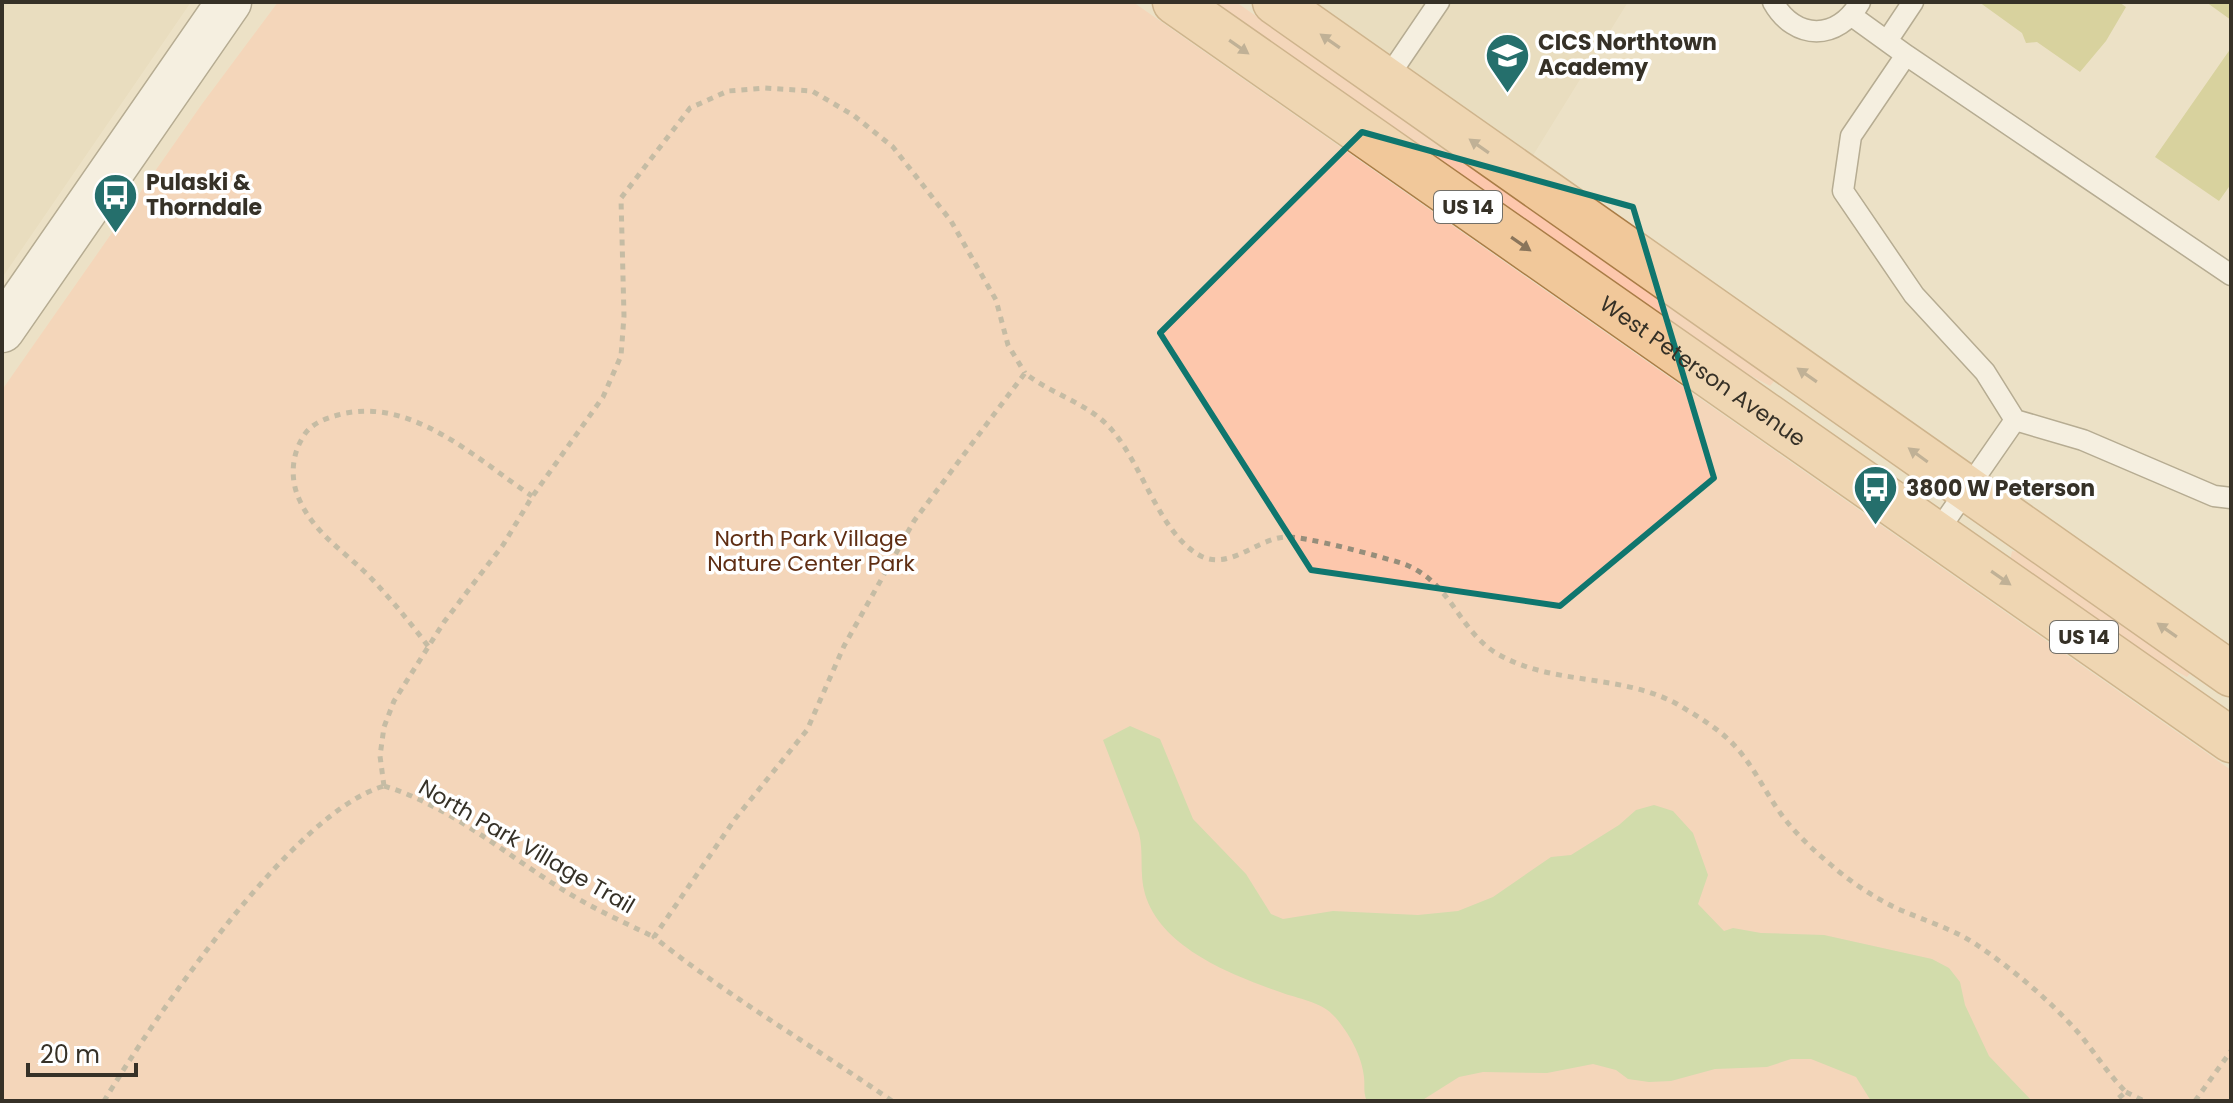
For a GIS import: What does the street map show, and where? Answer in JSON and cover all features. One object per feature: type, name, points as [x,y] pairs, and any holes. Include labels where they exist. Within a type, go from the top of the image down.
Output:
[{"type":"main road","points":[[2,330],[229,2]]},
{"type":"main road","name":"West Peterson Avenue","points":[[1175,2],[2231,740]]},
{"type":"main road","name":"US 14","points":[[1275,2],[2231,674]]},
{"type":"lane","points":[[1386,80],[1439,2]]},
{"type":"lane","points":[[1773,2],[1793,27],[1809,32],[1833,29],[1856,9],[1887,41],[1906,55],[2231,275]]},
{"type":"lane","points":[[1887,41],[1913,2]]},
{"type":"lane","points":[[1906,55],[1851,136],[1843,191],[1914,295],[1985,372],[2015,420],[2083,440],[2214,496],[2231,498]]},
{"type":"lane","points":[[1936,534],[2015,420]]},
{"type":"path","points":[[104,1101],[139,1043],[245,900],[300,844],[353,800],[384,786],[380,756],[384,727],[394,701],[428,646],[503,545],[532,497],[603,397],[621,356],[624,316],[621,198],[647,159],[690,108],[728,91],[812,91],[853,115],[893,147],[958,234],[996,300],[1008,345],[1025,373],[1042,388],[1098,415],[1130,456],[1177,535],[1204,558],[1224,559],[1242,554],[1259,542],[1284,537],[1309,539],[1401,563],[1422,573],[1444,590],[1475,633],[1491,650],[1510,661],[1540,671],[1651,692],[1716,729],[1735,746],[1782,815],[1815,851],[1864,889],[1973,942],[2006,966],[2082,1038],[2126,1092],[2144,1101]]},
{"type":"path","points":[[654,937],[735,819],[807,730],[844,646],[914,521],[1025,373]]},
{"type":"path","points":[[428,646],[394,603],[311,521],[294,485],[293,465],[303,436],[313,424],[357,410],[402,416],[441,435],[532,497]]},
{"type":"path","name":"North Park Village Trail","points":[[384,786],[401,791],[449,817],[561,889],[654,937],[705,977],[785,1027],[892,1101]]},
{"type":"path","points":[[2195,1101],[2231,1051]]},
{"type":"path","points":[[2115,1101],[2126,1092]]},
{"type":"highlighted area","points":[[1362,132],[1633,207],[1714,478],[1560,606],[1311,570],[1160,333]]},
{"type":"shaded area","points":[[2,2],[191,2],[2,278]]},
{"type":"shaded area","name":"CICS Northtown Academy","points":[[1310,2],[1628,2],[1532,157]]},
{"type":"shaded area","points":[[1130,726],[1160,739],[1193,819],[1246,874],[1271,914],[1283,919],[1333,911],[1418,915],[1458,911],[1493,897],[1551,857],[1571,855],[1619,825],[1636,810],[1654,805],[1673,811],[1693,833],[1708,875],[1698,904],[1724,931],[1733,928],[1761,933],[1824,935],[1932,959],[1949,968],[1960,982],[1965,1005],[1989,1056],[2032,1101],[1871,1101],[1856,1077],[1811,1059],[1791,1059],[1767,1067],[1715,1069],[1671,1081],[1649,1082],[1628,1079],[1616,1070],[1593,1064],[1547,1073],[1483,1072],[1459,1077],[1421,1101],[1367,1101],[1358,1053],[1335,1017],[1316,1004],[1241,977],[1200,957],[1166,930],[1153,913],[1143,886],[1139,833],[1103,740]]},
{"type":"green space","name":"North Park Village Nature Center Park","points":[[278,2],[1133,2],[2231,770],[2231,1101],[2,1101],[2,390],[202,104]]},
{"type":"green space","points":[[1210,2],[1236,2],[1776,379],[1770,386],[1713,355]]},
{"type":"green space","points":[[2012,551],[2019,552],[2191,672],[2187,677],[2132,648],[2010,561]]},
{"type":"building","points":[[1979,2],[2119,2],[2126,7],[2106,41],[2080,72],[2037,42],[2026,43],[2022,33]]},
{"type":"building","points":[[2206,2],[2231,2],[2231,20]]},
{"type":"building","points":[[2231,48],[2231,184],[2219,201],[2155,157]]},
{"type":"place","name":"CICS Northtown Academy","points":[[1507,94]]},
{"type":"place","name":"Pulaski & Thorndale","points":[[115,234]]},
{"type":"place","name":"3800 W Peterson","points":[[1875,527]]}]
